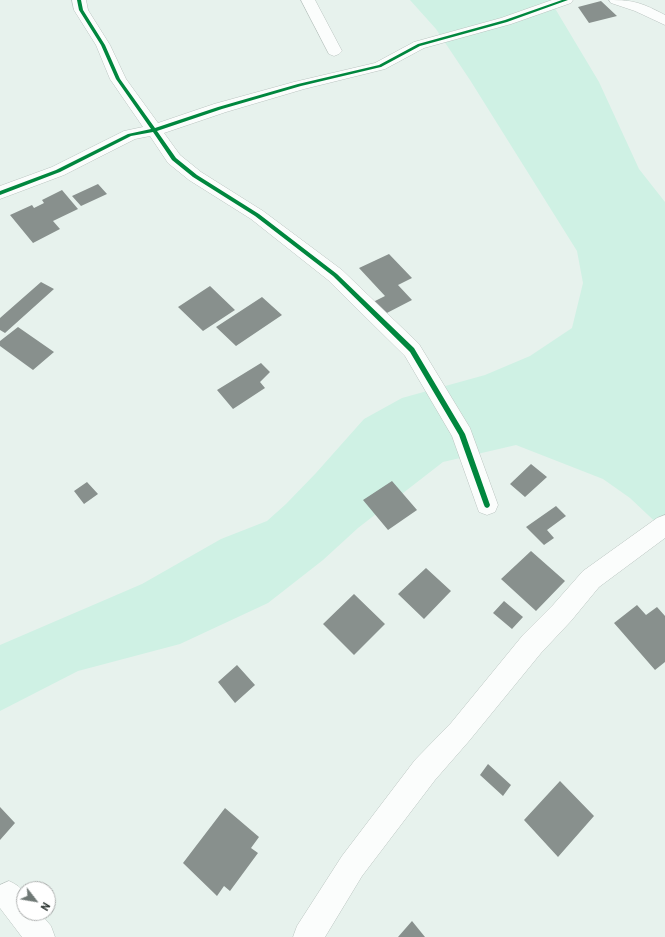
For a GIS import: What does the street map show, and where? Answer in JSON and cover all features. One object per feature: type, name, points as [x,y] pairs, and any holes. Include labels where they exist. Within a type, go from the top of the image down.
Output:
[{"type":"street","points":[[79,0],[82,10],[103,45],[118,79],[174,159],[195,176],[258,215],[335,275],[412,350],[462,434],[487,505]]},
{"type":"street","points":[[308,0],[334,51]]},
{"type":"street","points":[[0,194],[58,171],[130,135],[155,130],[220,108],[300,84],[380,66],[419,45],[506,21],[566,0]]},
{"type":"street","points":[[616,0],[640,8],[665,21]]},
{"type":"street","points":[[308,937],[352,866],[425,770],[460,732],[532,644],[562,613],[591,579],[665,525]]},
{"type":"street","points":[[9,896],[40,937]]},
{"type":"green space","points":[[410,0],[550,0],[599,82],[639,169],[665,202],[665,531],[630,498],[603,479],[516,445],[443,462],[358,528],[323,560],[268,603],[180,644],[78,671],[0,711],[0,645],[142,584],[221,539],[267,521],[316,473],[364,419],[402,398],[485,375],[530,356],[572,328],[583,283],[577,251],[470,80],[436,29]]},
{"type":"building","points":[[601,1],[617,16],[589,23],[578,7]]},
{"type":"building","points":[[98,184],[107,194],[81,206],[72,196]]},
{"type":"building","points":[[62,190],[78,209],[53,221],[60,229],[33,243],[10,215],[32,205],[34,208],[44,203],[42,200]]},
{"type":"building","points":[[389,254],[412,278],[398,285],[412,300],[383,315],[371,303],[385,296],[359,268]]},
{"type":"building","points":[[41,282],[54,289],[5,333],[0,330],[0,318]]},
{"type":"building","points":[[210,286],[235,310],[203,331],[178,307]]},
{"type":"building","points":[[262,297],[282,315],[236,346],[216,327]]},
{"type":"building","points":[[18,327],[54,352],[33,370],[0,346],[0,341]]},
{"type":"building","points":[[261,363],[270,372],[260,382],[265,388],[233,409],[217,390]]},
{"type":"building","points":[[531,464],[547,477],[525,497],[510,484]]},
{"type":"building","points":[[392,481],[417,510],[388,530],[363,500]]},
{"type":"building","points":[[87,482],[98,494],[84,504],[74,491]]},
{"type":"building","points":[[556,506],[566,516],[547,530],[554,538],[544,545],[526,527]]},
{"type":"building","points":[[531,551],[565,581],[536,611],[501,579]]},
{"type":"building","points":[[426,568],[451,591],[424,619],[398,594]]},
{"type":"building","points":[[354,594],[385,624],[354,655],[323,624]]},
{"type":"building","points":[[504,601],[523,617],[512,629],[493,613]]},
{"type":"building","points":[[637,605],[646,615],[657,607],[665,616],[665,662],[655,670],[614,623]]},
{"type":"building","points":[[237,665],[255,685],[235,703],[218,682]]},
{"type":"building","points":[[488,764],[511,785],[503,796],[480,775]]},
{"type":"building","points":[[560,781],[594,816],[558,857],[524,820]]},
{"type":"building","points":[[0,807],[15,823],[0,840]]},
{"type":"building","points":[[225,808],[259,837],[251,848],[258,853],[230,891],[224,886],[217,896],[183,863]]},
{"type":"building","points":[[412,921],[425,937],[398,937]]},
{"type":"cycle path","points":[[79,0],[81,10],[103,45],[118,79],[174,159],[195,176],[257,215],[335,275],[412,350],[462,434],[487,505]]},
{"type":"cycle path","points":[[0,193],[58,171],[130,135],[155,130],[220,108],[300,85],[380,66],[419,45],[506,21],[566,0]]}]
